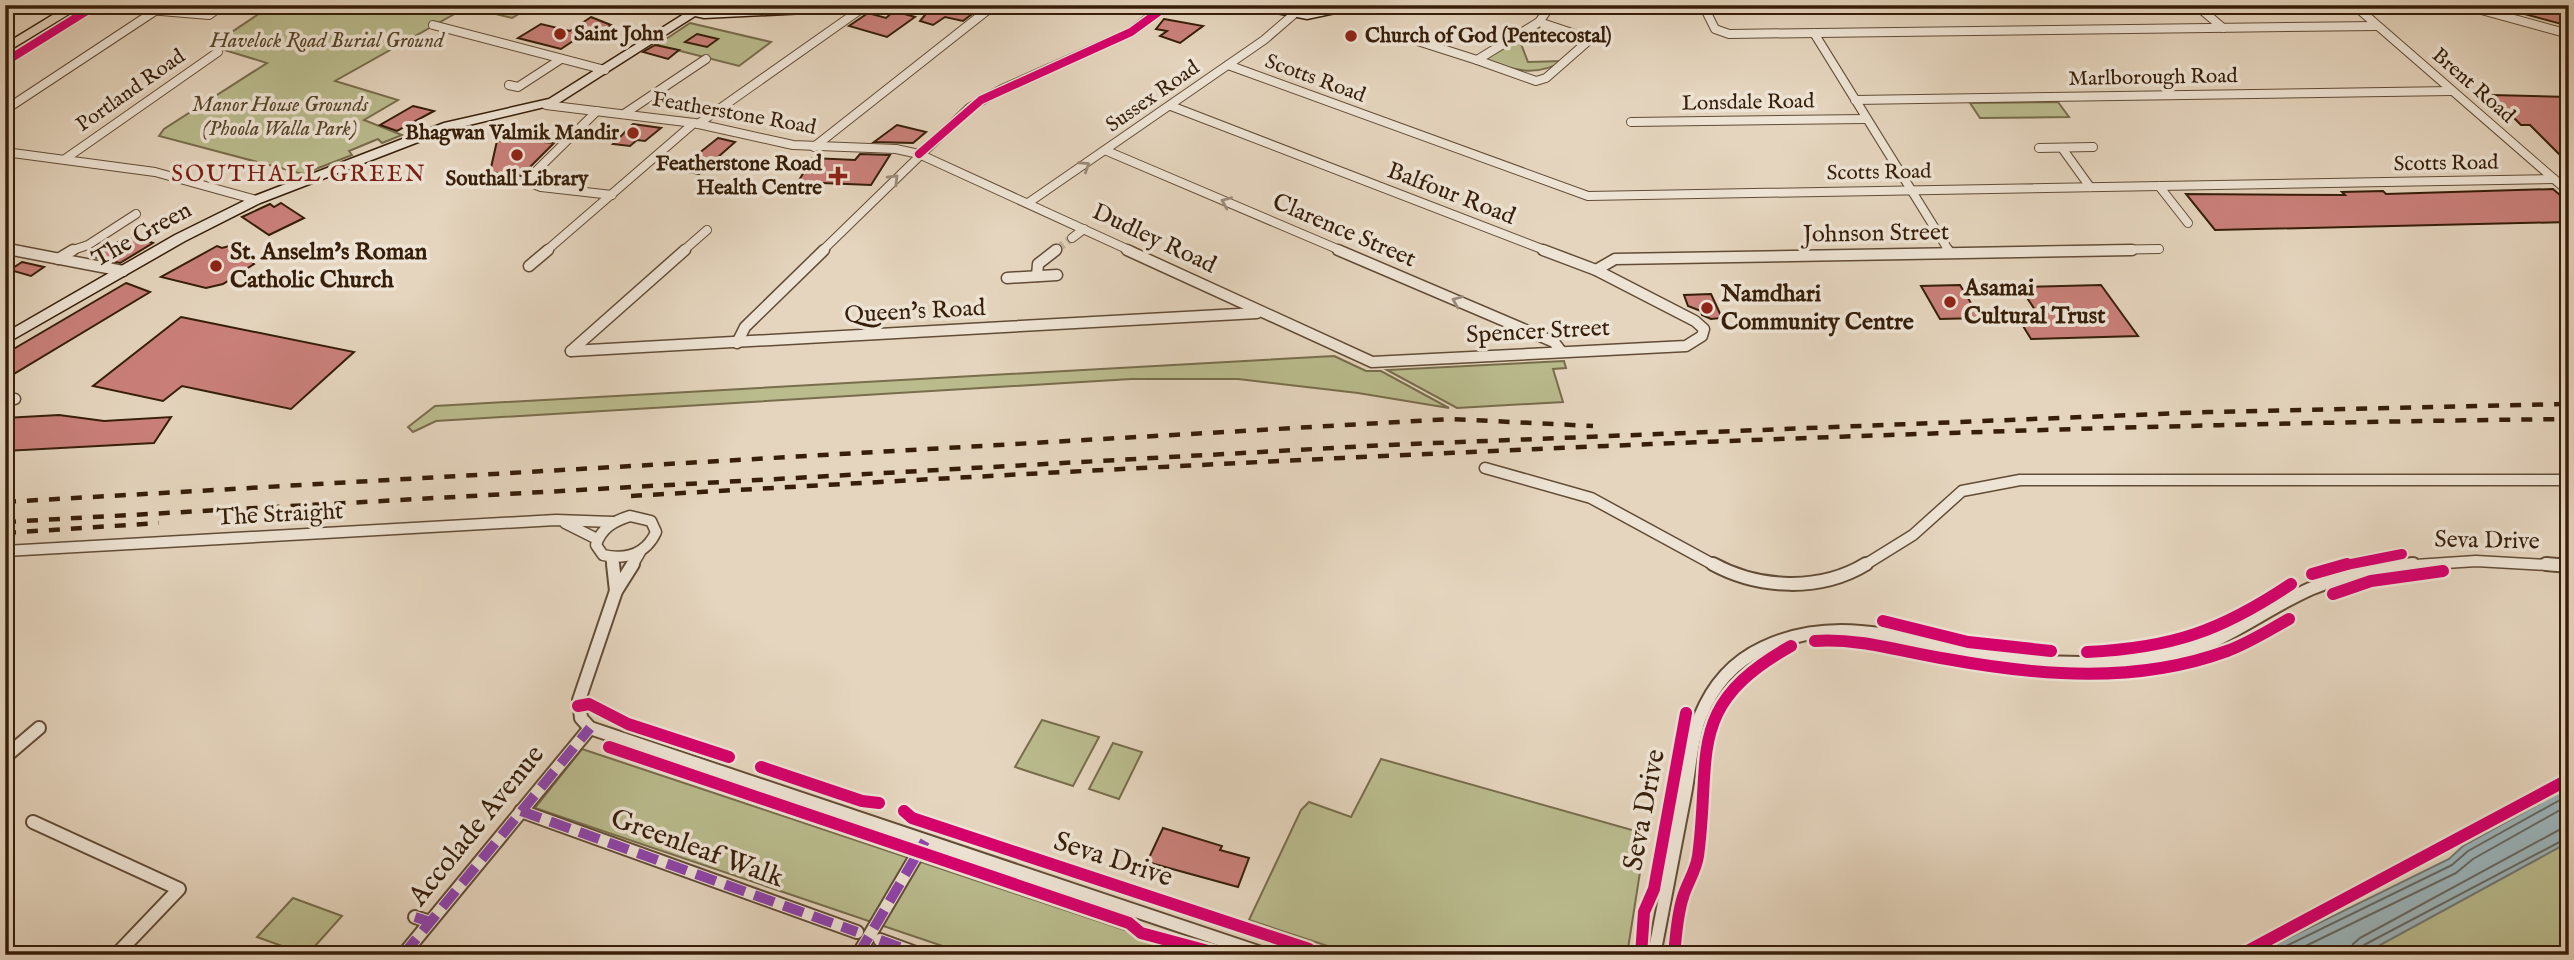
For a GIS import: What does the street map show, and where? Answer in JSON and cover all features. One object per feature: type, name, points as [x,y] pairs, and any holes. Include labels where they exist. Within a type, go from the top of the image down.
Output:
[{"type":"main road","points":[[57,16],[69,5]]},
{"type":"main road","points":[[5,48],[78,5]]},
{"type":"street","points":[[101,5],[209,15],[223,5]]},
{"type":"street","points":[[662,5],[692,14],[906,5]]},
{"type":"street","name":"The Green","points":[[5,339],[123,271],[256,200],[447,126],[546,105],[705,5]]},
{"type":"street","points":[[814,147],[995,5]]},
{"type":"street","points":[[737,342],[746,327],[919,154],[981,100],[1131,32],[1149,21],[1165,5]]},
{"type":"street","points":[[1242,5],[1293,15],[1330,14],[1368,5]]},
{"type":"street","points":[[1440,5],[1449,9],[1455,5]]},
{"type":"street","points":[[1477,60],[1539,22],[1551,5]]},
{"type":"street","points":[[1703,5],[1719,32],[2377,26]]},
{"type":"street","points":[[2196,5],[2223,28]]},
{"type":"street","name":"Brent Road","points":[[2354,5],[2569,192]]},
{"type":"street","points":[[2463,5],[2569,34]]},
{"type":"street","points":[[529,265],[696,124],[864,7]]},
{"type":"street","points":[[5,110],[155,11]]},
{"type":"street","name":"Sussex Road","points":[[1028,203],[1171,106],[1293,15]]},
{"type":"street","points":[[1402,36],[1536,81],[1546,78],[1587,42],[1581,36],[1539,22]]},
{"type":"street","points":[[433,25],[605,70]]},
{"type":"street","points":[[1814,33],[1949,252]]},
{"type":"street","name":"Portland Road","points":[[65,159],[218,52]]},
{"type":"street","points":[[509,85],[518,87],[561,59]]},
{"type":"street","points":[[624,114],[706,59]]},
{"type":"street","name":"Scotts Road","points":[[1227,65],[1588,196],[2554,179]]},
{"type":"street","name":"Marlborough Road","points":[[1855,100],[2452,91]]},
{"type":"street","name":"Featherstone Road","points":[[546,105],[696,124],[757,139],[814,147],[896,149],[919,154]]},
{"type":"street","name":"Balfour Road","points":[[1171,106],[1597,270],[1695,321],[1704,328],[1703,336]]},
{"type":"street","points":[[597,111],[532,175],[531,183],[541,187],[612,195]]},
{"type":"street","name":"Lonsdale Road","points":[[1631,122],[1866,119]]},
{"type":"street","points":[[2039,148],[2093,148]]},
{"type":"street","points":[[2062,148],[2090,187]]},
{"type":"street","name":"Clarence Street","points":[[1107,151],[1554,342],[1561,351]]},
{"type":"street","points":[[5,152],[155,172],[256,200]]},
{"type":"street","name":"Dudley Road","points":[[919,154],[1372,362]]},
{"type":"street","points":[[2159,186],[2188,223]]},
{"type":"street","points":[[58,259],[75,248],[88,245],[136,214]]},
{"type":"street","points":[[1072,238],[1084,229]]},
{"type":"street","name":"Queen's Road","points":[[707,230],[571,351],[1261,313]]},
{"type":"street","points":[[5,248],[123,271]]},
{"type":"street","points":[[1037,276],[1038,264],[1057,249]]},
{"type":"street","name":"Johnson Street","points":[[1597,270],[1615,259],[2159,249]]},
{"type":"street","points":[[1007,278],[1057,275]]},
{"type":"street","name":"Spencer Street","points":[[1372,362],[1685,346],[1697,343],[1703,336]]},
{"type":"street","points":[[1485,468],[1591,498],[1733,575],[1780,584],[1826,582],[1853,572],[1913,535],[1962,491],[2027,479],[2569,480]]},
{"type":"street","points":[[590,728],[581,719],[579,700],[616,591],[656,532],[651,521],[638,516],[613,522],[597,539],[598,551],[611,558],[640,552]]},
{"type":"street","name":"The Straight","points":[[556,520],[597,539]]},
{"type":"street","name":"The Straight","points":[[5,551],[556,520],[613,522]]},
{"type":"street","points":[[611,558],[616,591]]},
{"type":"street","name":"Seva Drive","points":[[1654,955],[1699,720],[1707,700],[1723,676],[1772,641],[1796,633],[1847,629],[2022,660],[2127,662],[2168,656],[2221,640],[2304,592],[2372,569],[2449,562],[2569,566]]},
{"type":"street","points":[[5,757],[38,728]]},
{"type":"street","name":"Seva Drive","points":[[590,728],[1267,955]]},
{"type":"street","name":"Accolade Avenue","points":[[403,955],[590,728]]},
{"type":"street","name":"Greenleaf Walk","points":[[521,811],[857,932]]},
{"type":"street","points":[[33,822],[179,889],[116,955]]},
{"type":"street","points":[[858,955],[925,841]]},
{"type":"street","points":[[415,917],[430,922]]},
{"type":"street","points":[[880,940],[921,955]]},
{"type":"green space","points":[[272,5],[534,5],[512,18],[467,7],[335,81],[398,100],[364,120],[402,135],[382,143],[378,139],[349,151],[352,155],[303,174],[159,136],[164,129],[267,63],[211,46]]},
{"type":"green space","points":[[690,23],[771,42],[739,66],[657,45]]},
{"type":"green space","points":[[1541,27],[1550,29],[1541,38],[1542,43],[1521,44],[1528,62],[1564,61],[1534,71],[1505,67],[1485,59]]},
{"type":"green space","points":[[2058,102],[2069,117],[1980,118],[1970,103]]},
{"type":"green space","points":[[1334,356],[1366,371],[1381,371],[1449,408],[1358,393],[1238,379],[1131,379],[436,421],[413,432],[408,427],[435,406]]},
{"type":"green space","points":[[1564,361],[1566,368],[1553,369],[1563,402],[1457,408],[1387,370]]},
{"type":"green space","points":[[1042,720],[1099,737],[1073,786],[1015,767]]},
{"type":"green space","points":[[1113,743],[1142,752],[1119,799],[1089,789]]},
{"type":"green space","points":[[582,749],[1200,955],[969,955],[535,808]]},
{"type":"green space","points":[[1381,759],[1646,834],[1627,955],[1355,955],[1249,920],[1301,810],[1309,802],[1351,817]]},
{"type":"green space","points":[[2569,832],[2569,955],[2361,955]]},
{"type":"green space","points":[[293,898],[342,916],[307,955],[257,937]]},
{"type":"water","points":[[2569,787],[2569,842],[2362,955],[2254,955],[2449,859],[2463,846]]},
{"type":"building","points":[[2506,5],[2569,5],[2569,26],[2506,9]]},
{"type":"building","points":[[960,7],[976,11],[963,21],[945,17],[933,25],[920,21],[929,10]]},
{"type":"building","points":[[894,11],[915,17],[887,37],[849,26],[868,13],[886,18]]},
{"type":"building","name":"Saint John","points":[[591,17],[611,25],[585,41],[576,39],[561,49],[518,38],[541,24],[570,31]]},
{"type":"building","points":[[1164,19],[1203,26],[1180,43],[1160,36],[1167,31],[1156,29]]},
{"type":"building","points":[[697,34],[718,39],[707,47],[685,42]]},
{"type":"building","points":[[655,45],[679,50],[668,59],[643,52]]},
{"type":"building","points":[[2491,95],[2569,97],[2569,164],[2530,125],[2521,125]]},
{"type":"building","points":[[413,106],[434,111],[397,131],[380,125]]},
{"type":"building","name":"Bhagwan Valmik Mandir","points":[[633,124],[661,128],[645,141],[637,140],[630,146],[613,144]]},
{"type":"building","points":[[897,125],[926,132],[913,143],[874,142]]},
{"type":"building","points":[[718,138],[735,142],[699,174],[678,170]]},
{"type":"building","points":[[514,139],[554,143],[521,176],[490,172],[497,141]]},
{"type":"building","name":"Featherstone Road Health Centre","points":[[860,154],[890,155],[871,185],[798,182],[812,158],[855,160]]},
{"type":"building","points":[[2553,189],[2569,203],[2569,222],[2215,230],[2186,194],[2345,195],[2342,192],[2383,191],[2386,194]]},
{"type":"building","points":[[281,203],[304,218],[269,235],[242,217],[270,204],[274,207]]},
{"type":"building","points":[[138,237],[153,243],[120,263],[94,257],[120,241]]},
{"type":"building","name":"St. Anselm's Roman Catholic Church","points":[[237,244],[254,264],[223,284],[206,288],[161,277],[217,246],[222,248]]},
{"type":"building","points":[[22,262],[44,267],[31,276],[10,270]]},
{"type":"building","points":[[126,283],[150,292],[12,375],[5,371],[5,354]]},
{"type":"building","name":"Asamai Cultural Trust","points":[[1960,285],[1980,318],[1940,319],[1921,286]]},
{"type":"building","points":[[2101,285],[2138,336],[2031,339],[2017,316],[2039,316],[2020,287]]},
{"type":"building","name":"Namdhari Community Centre","points":[[1711,294],[1722,318],[1711,319],[1702,315],[1701,311],[1688,306],[1684,295]]},
{"type":"building","points":[[181,317],[354,352],[291,409],[182,386],[163,401],[93,386]]},
{"type":"building","points":[[59,415],[104,421],[171,417],[154,443],[5,451],[5,418]]},
{"type":"building","points":[[1163,828],[1222,846],[1220,850],[1249,858],[1238,887],[1147,862]]},
{"type":"tunnel","points":[[1057,249],[1072,238]]},
{"type":"railway","points":[[5,522],[1386,445],[2208,412],[2569,404]]},
{"type":"railway","points":[[5,502],[1451,419],[1593,426]]},
{"type":"railway","points":[[631,496],[1600,446],[2084,429],[2569,419]]},
{"type":"railway","points":[[5,533],[159,523]]},
{"type":"marked path","points":[[403,955],[590,728]]},
{"type":"marked path","points":[[521,811],[857,932]]},
{"type":"marked path","points":[[858,955],[925,841]]},
{"type":"marked path","points":[[415,917],[430,922]]},
{"type":"marked path","points":[[880,940],[921,955]]},
{"type":"cycle path","points":[[5,62],[93,7],[102,5]]},
{"type":"cycle path","points":[[919,154],[981,100],[1131,32],[1164,8]]},
{"type":"cycle path","points":[[2312,574],[2358,561],[2402,554]]},
{"type":"cycle path","points":[[2333,594],[2371,581],[2443,571]]},
{"type":"cycle path","points":[[2087,652],[2135,650],[2190,638],[2226,620],[2243,616],[2291,584]]},
{"type":"cycle path","points":[[1815,641],[1869,642],[1932,657],[2020,670],[2124,673],[2159,670],[2228,651],[2289,619]]},
{"type":"cycle path","points":[[1883,621],[1968,642],[2051,651]]},
{"type":"cycle path","points":[[1674,955],[1681,903],[1696,867],[1705,760],[1710,733],[1719,708],[1734,685],[1758,665],[1791,646]]},
{"type":"cycle path","points":[[578,706],[589,704],[628,724],[729,757]]},
{"type":"cycle path","points":[[1641,955],[1644,912],[1654,889],[1686,713]]},
{"type":"cycle path","points":[[609,747],[1129,923],[1141,933],[1223,955]]},
{"type":"cycle path","points":[[761,767],[862,801],[879,803]]},
{"type":"cycle path","points":[[2240,955],[2569,779]]},
{"type":"cycle path","points":[[904,811],[912,818],[1309,949]]},
{"type":"place","name":"Saint John","points":[[560,34]]},
{"type":"place","name":"Church of God (Pentecostal)","points":[[1351,36]]},
{"type":"place","name":"Bhagwan Valmik Mandir","points":[[633,133]]},
{"type":"place","name":"Southall Library","points":[[517,155]]},
{"type":"place","name":"Featherstone Road Health Centre","points":[[838,176]]},
{"type":"place","name":"St. Anselm's Roman Catholic Church","points":[[216,266]]},
{"type":"place","name":"Asamai Cultural Trust","points":[[1950,302]]},
{"type":"place","name":"Namdhari Community Centre","points":[[1707,308]]},
{"type":"district","name":"SOUTHALL GREEN","points":[[299,174]]},
{"type":"park label","name":"Havelock Road Burial Ground","points":[[327,41]]},
{"type":"park label","name":"Manor House Grounds (Phoola Walla Park)","points":[[280,117]]}]
